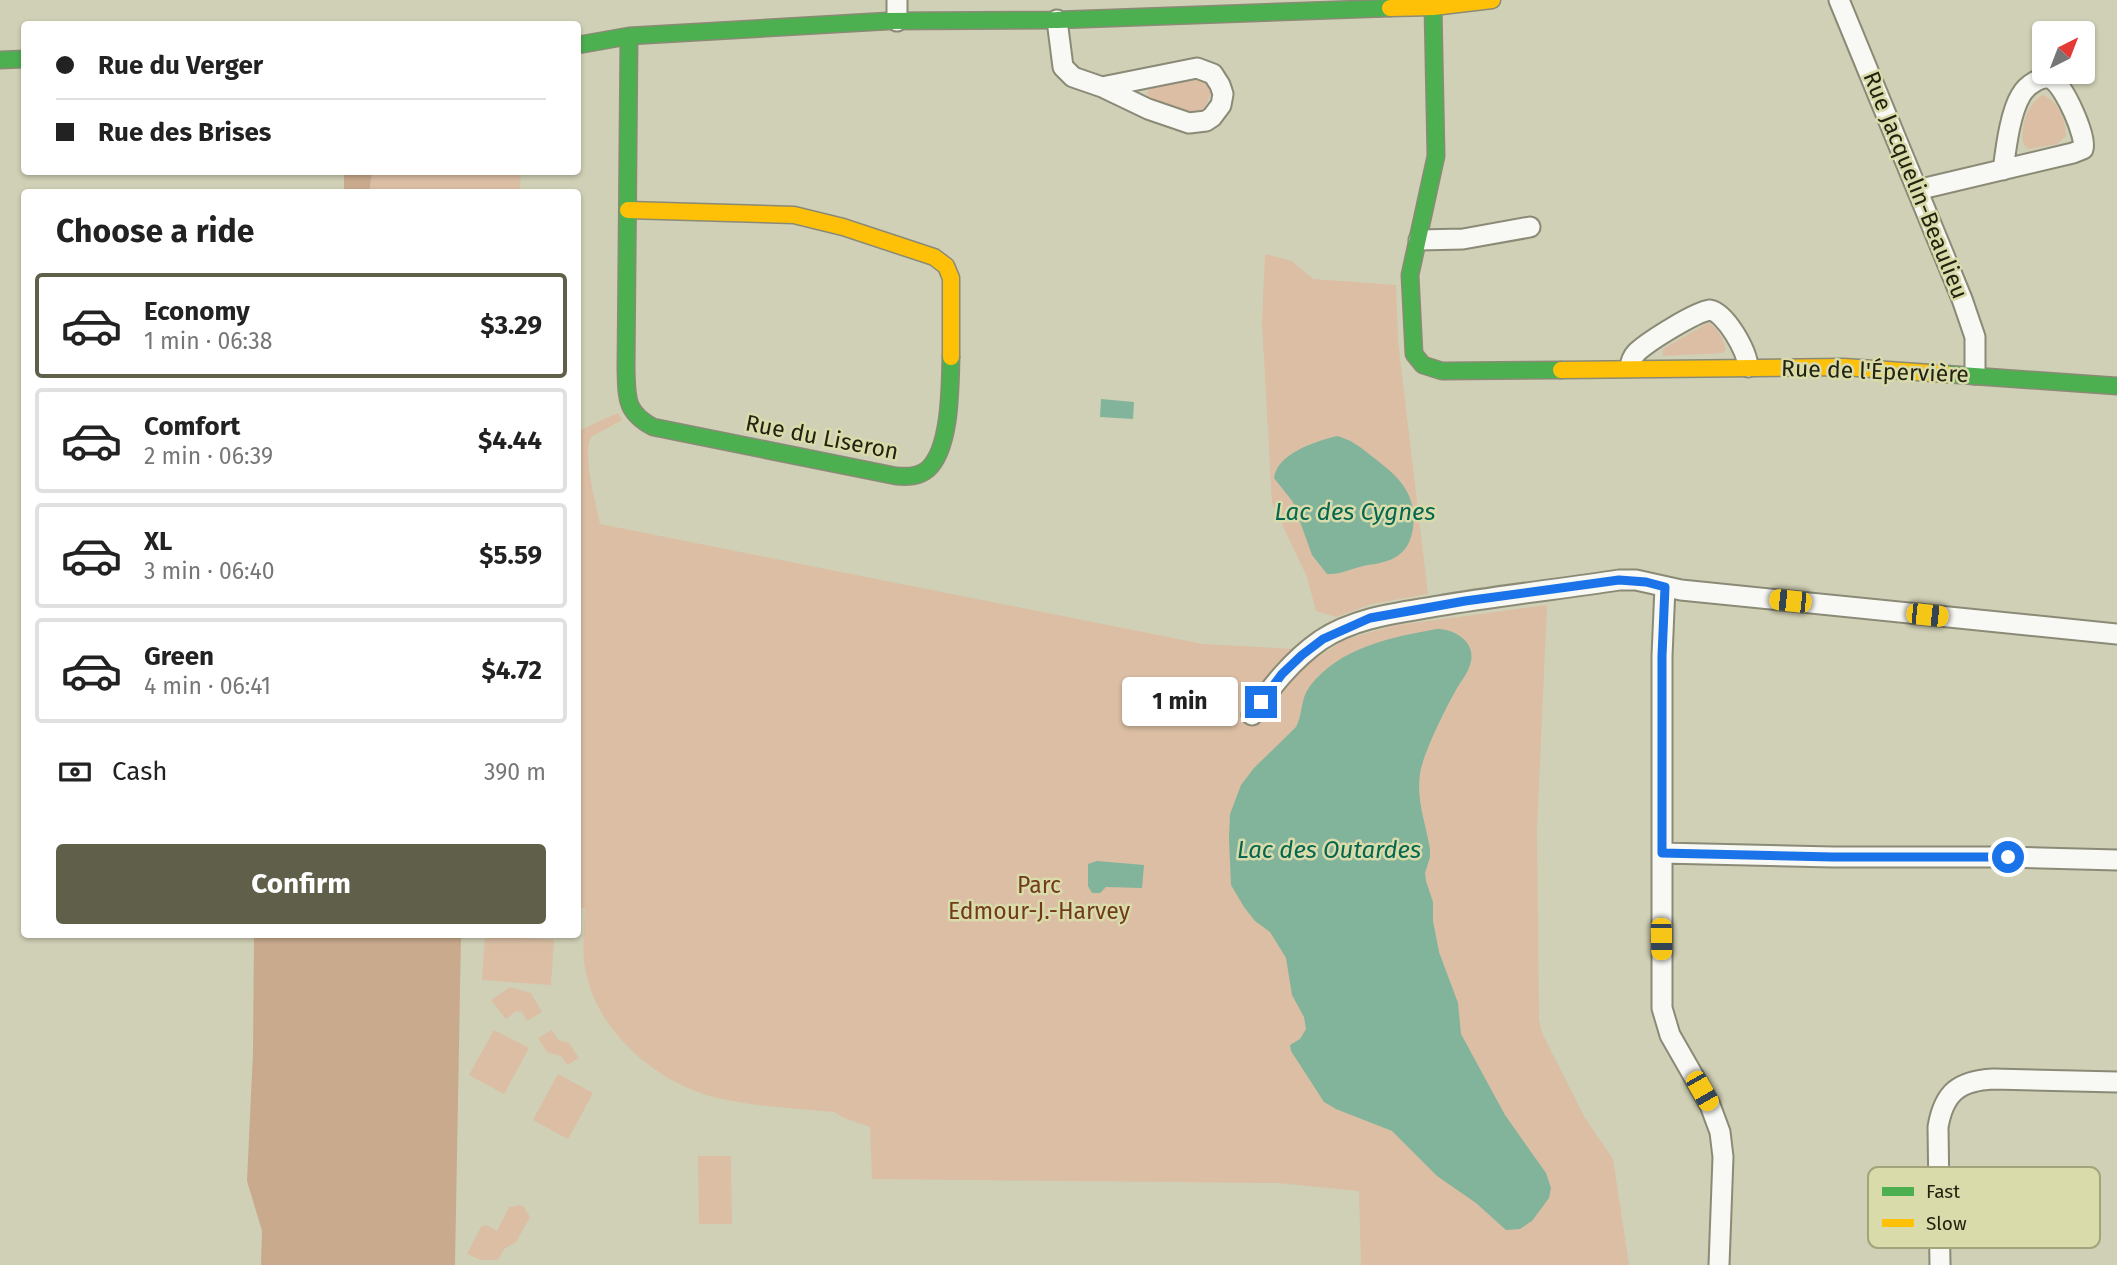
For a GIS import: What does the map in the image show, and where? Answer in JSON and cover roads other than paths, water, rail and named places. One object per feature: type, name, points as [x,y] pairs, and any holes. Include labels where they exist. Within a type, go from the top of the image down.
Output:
[{"type":"street","points":[[897,0],[897,21]]},
{"type":"street","points":[[581,44],[629,36],[897,21],[1057,20],[1274,6],[1433,7],[1492,0]]},
{"type":"street","name":"Rue Jacquelin-Beaulieu","points":[[1839,0],[1973,329],[1976,346],[1975,374]]},
{"type":"street","name":"Rue de l'Épervière","points":[[1433,7],[1436,156],[1410,275],[1409,308],[1414,356],[1422,365],[1442,371],[1630,367],[1876,368],[2117,386]]},
{"type":"street","points":[[1057,20],[1064,70],[1073,78],[1189,123],[1206,121],[1212,117],[1221,104],[1223,94],[1213,74],[1197,68],[1101,87]]},
{"type":"street","points":[[585,28],[629,36]]},
{"type":"street","name":"Rue du Liseron","points":[[628,210],[778,213],[801,216],[874,237],[942,262],[949,270],[951,281],[951,348],[944,430],[933,464],[915,476],[896,476],[653,426],[634,416],[628,403],[626,387],[629,36]]},
{"type":"street","points":[[0,60],[21,60]]},
{"type":"street","points":[[1917,190],[2003,170],[2073,153],[2084,147],[2085,142],[2073,113],[2059,86],[2052,79],[2039,80],[2021,93],[2003,170]]},
{"type":"street","points":[[1419,240],[1463,239],[1530,227]]},
{"type":"street","name":"Rue de l'Épervière","points":[[1630,367],[1631,360],[1641,349],[1691,317],[1710,310],[1720,313],[1726,321],[1747,357],[1748,367]]},
{"type":"street","points":[[1252,715],[1276,682],[1302,655],[1323,639],[1363,621],[1465,601],[1619,580],[2117,634]]},
{"type":"street","points":[[1665,587],[1660,916],[1662,1008],[1670,1035],[1710,1105],[1720,1132],[1723,1157],[1719,1265]]},
{"type":"street","points":[[1662,853],[2117,860]]},
{"type":"street","points":[[1939,1167],[1938,1127],[1942,1110],[1954,1090],[1972,1081],[1993,1079],[2117,1082]]},
{"type":"water","points":[[1101,399],[1134,402],[1133,419],[1100,417]]},
{"type":"water","name":"Lac des Cygnes","points":[[1337,436],[1361,448],[1403,485],[1412,503],[1413,528],[1407,546],[1394,558],[1341,573],[1327,574],[1312,555],[1293,502],[1274,478],[1282,462],[1299,449]]},
{"type":"water","name":"Lac des Outardes","points":[[1437,629],[1450,631],[1462,638],[1470,648],[1471,661],[1435,732],[1420,774],[1420,803],[1430,849],[1426,881],[1433,902],[1433,921],[1439,952],[1458,1003],[1461,1034],[1505,1115],[1546,1173],[1551,1188],[1549,1198],[1532,1221],[1520,1229],[1506,1230],[1476,1203],[1437,1176],[1392,1131],[1324,1102],[1291,1051],[1290,1045],[1300,1039],[1306,1029],[1304,1017],[1292,995],[1286,958],[1270,932],[1255,921],[1231,885],[1230,814],[1241,785],[1254,768],[1296,727],[1310,686],[1336,662],[1352,653],[1385,640]]},
{"type":"water","points":[[1097,861],[1144,865],[1142,888],[1106,887],[1100,893],[1092,893],[1088,886],[1088,864]]},
{"type":"park label","name":"Parc Edmour-J.-Harvey","points":[[1039,898]]}]
